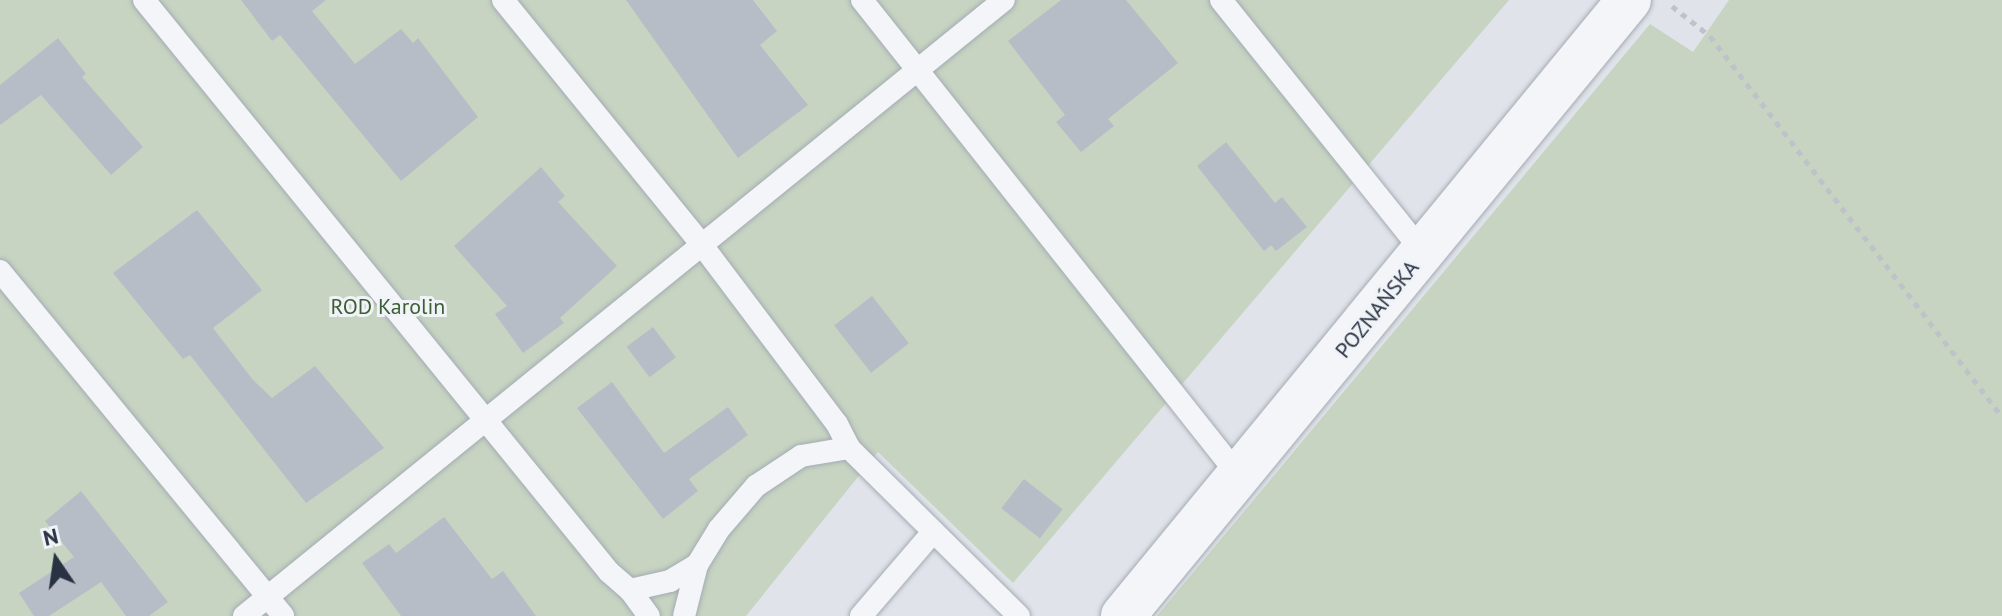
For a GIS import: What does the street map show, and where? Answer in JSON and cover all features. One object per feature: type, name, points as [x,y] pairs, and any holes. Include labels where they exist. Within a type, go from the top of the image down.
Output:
[{"type":"street","name":"POZNAŃSKA","points":[[1123,616],[1629,0]]},
{"type":"lane","points":[[144,0],[609,572],[630,590],[649,616]]},
{"type":"lane","points":[[503,0],[702,245],[837,424],[849,448],[1019,616]]},
{"type":"lane","points":[[862,0],[1239,476]]},
{"type":"lane","points":[[244,616],[1004,0]]},
{"type":"lane","points":[[1221,0],[1423,252]]},
{"type":"lane","points":[[0,271],[283,616]]},
{"type":"lane","points":[[684,616],[697,565],[719,529],[756,486],[801,456],[849,448]]},
{"type":"lane","points":[[861,616],[933,532]]},
{"type":"lane","points":[[630,590],[670,581],[697,565]]},
{"type":"path","points":[[1665,0],[1710,36],[2002,417]]},
{"type":"green space","name":"ROD Karolin","points":[[0,0],[1509,0],[1013,583],[878,452],[746,616],[0,616]]},
{"type":"green space","points":[[1729,0],[2002,0],[2002,616],[1157,616],[1650,24],[1693,52]]},
{"type":"building","points":[[241,0],[326,0],[312,11],[355,64],[401,29],[413,43],[418,38],[478,117],[401,181],[280,35],[272,41]]},
{"type":"building","points":[[626,0],[753,0],[777,31],[760,45],[808,105],[738,158]]},
{"type":"building","points":[[1061,0],[1126,0],[1178,63],[1108,119],[1114,126],[1081,152],[1056,122],[1065,115],[1008,41]]},
{"type":"building","points":[[58,38],[86,74],[82,77],[143,147],[111,175],[41,95],[0,125],[0,85]]},
{"type":"building","points":[[1226,142],[1275,203],[1282,197],[1307,227],[1276,251],[1271,245],[1264,251],[1197,166]]},
{"type":"building","points":[[541,167],[565,196],[558,202],[617,266],[560,318],[564,323],[523,353],[495,314],[507,306],[454,246]]},
{"type":"building","points":[[197,210],[262,290],[213,328],[253,380],[272,398],[315,366],[384,448],[306,503],[190,355],[183,359],[113,273]]},
{"type":"building","points":[[872,296],[909,343],[871,373],[834,326]]},
{"type":"building","points":[[653,327],[676,357],[650,377],[627,347]]},
{"type":"building","points":[[612,382],[664,453],[728,407],[748,435],[689,479],[698,491],[663,519],[577,408]]},
{"type":"building","points":[[1024,479],[1063,509],[1040,538],[1001,508]]},
{"type":"building","points":[[81,491],[168,602],[149,616],[126,616],[101,582],[49,616],[34,616],[19,593],[74,557],[45,521]]},
{"type":"building","points":[[444,517],[492,579],[503,571],[536,616],[401,616],[362,563],[389,544],[396,553]]}]
